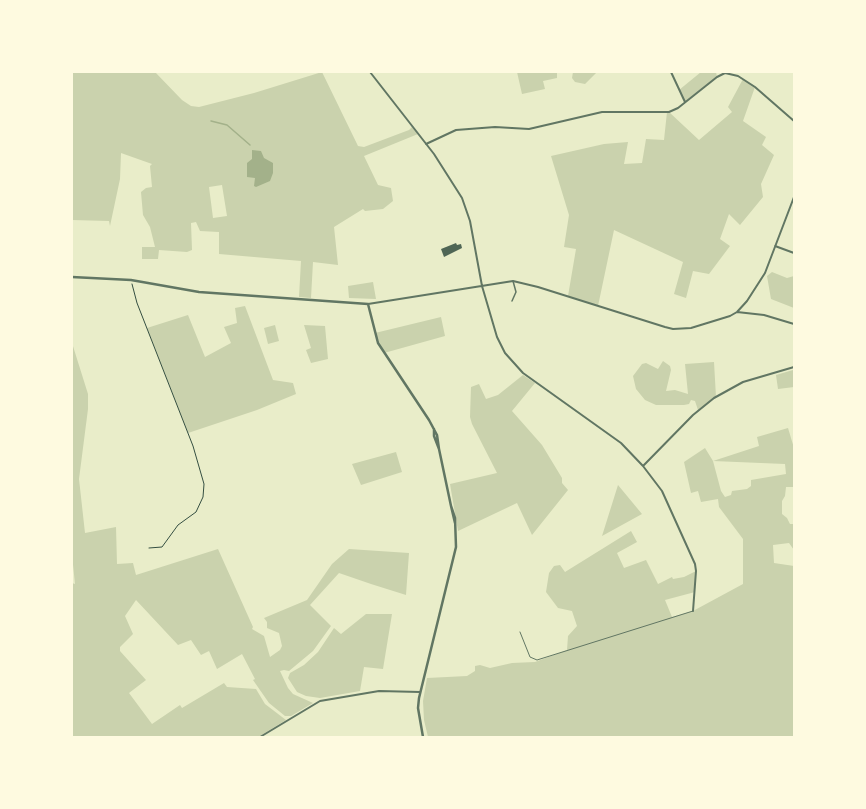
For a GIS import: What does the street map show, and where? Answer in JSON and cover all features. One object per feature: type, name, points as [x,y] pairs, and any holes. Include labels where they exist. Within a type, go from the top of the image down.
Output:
[{"type":"street","points":[[370,72],[426,144],[454,185],[466,207],[473,234],[482,286],[496,337],[502,350],[523,373],[615,438],[643,466],[665,497],[695,564],[696,571],[693,611]]},
{"type":"street","points":[[671,72],[685,102]]},
{"type":"street","points":[[426,144],[456,130],[476,127],[539,128],[602,112],[669,112],[685,102],[719,75],[728,73],[743,79],[755,87],[794,121]]},
{"type":"street","points":[[72,277],[131,280],[199,292],[368,304],[513,281],[538,287],[673,329],[691,328],[730,316],[737,312],[762,279],[794,197]]},
{"type":"street","points":[[775,246],[794,253]]},
{"type":"street","points":[[512,300],[516,292],[513,281]]},
{"type":"street","points":[[368,304],[378,343],[434,430],[454,523],[456,540],[455,554],[420,692],[418,708],[423,737]]},
{"type":"street","points":[[737,312],[764,315],[794,324]]},
{"type":"street","points":[[643,466],[693,415],[714,398],[743,382],[794,367]]},
{"type":"street","points":[[260,737],[320,701],[379,691],[420,692]]},
{"type":"lane","points":[[520,632],[530,657],[538,660],[693,611]]},
{"type":"path","points":[[131,280],[137,303],[193,446],[204,479],[203,497],[196,512],[178,525],[162,548],[149,548]]},
{"type":"shaded area","points":[[72,72],[155,72],[182,100],[191,106],[199,107],[254,93],[322,72],[358,146],[364,147],[409,130],[412,127],[418,134],[364,156],[378,185],[391,188],[393,201],[383,209],[365,211],[363,209],[334,227],[338,265],[313,262],[311,298],[299,297],[301,261],[219,254],[219,232],[200,231],[196,222],[191,223],[192,250],[187,252],[159,250],[158,259],[142,259],[142,247],[155,247],[150,227],[143,215],[141,192],[146,188],[152,187],[150,166],[152,164],[121,153],[120,179],[110,226],[109,221],[72,220]],"holes":[[[222,185],[227,216],[213,218],[209,187]]]},
{"type":"shaded area","points":[[517,72],[561,72],[557,73],[557,78],[543,81],[545,89],[522,94]]},
{"type":"shaded area","points":[[573,72],[597,72],[585,84],[575,82],[572,78]]},
{"type":"shaded area","points":[[701,72],[716,72],[717,77],[685,102],[679,90]]},
{"type":"shaded area","points":[[743,79],[755,87],[743,121],[766,137],[762,145],[774,155],[761,184],[763,197],[740,225],[729,214],[720,239],[730,246],[709,274],[693,271],[686,298],[674,294],[683,262],[614,230],[598,306],[568,296],[576,249],[564,247],[569,215],[551,156],[604,144],[628,142],[624,164],[642,163],[646,139],[664,140],[667,112],[669,112],[699,140],[732,112],[728,107]]},
{"type":"shaded area","points":[[252,150],[261,151],[264,158],[273,163],[273,173],[270,181],[256,187],[254,186],[255,178],[247,177],[247,163],[252,159]]},
{"type":"shaded area","points":[[772,272],[787,278],[794,276],[794,308],[771,299],[767,276]]},
{"type":"shaded area","points":[[373,282],[376,299],[349,298],[348,286]]},
{"type":"shaded area","points":[[245,306],[273,380],[293,383],[296,394],[257,410],[188,433],[147,328],[188,315],[205,357],[231,343],[224,327],[237,323],[235,308]]},
{"type":"shaded area","points":[[441,317],[445,336],[384,353],[375,333]]},
{"type":"shaded area","points":[[275,325],[279,341],[268,344],[264,328]]},
{"type":"shaded area","points":[[304,325],[325,326],[328,359],[311,363],[306,350],[311,348]]},
{"type":"shaded area","points":[[72,343],[88,394],[88,409],[79,479],[85,533],[116,527],[117,564],[133,563],[136,575],[218,549],[253,627],[252,629],[264,636],[270,657],[280,650],[282,646],[279,633],[267,628],[267,622],[264,618],[307,600],[332,564],[349,549],[409,553],[406,595],[339,573],[310,605],[331,626],[313,651],[289,671],[280,671],[288,688],[293,694],[313,703],[291,716],[285,716],[269,703],[253,680],[255,679],[242,654],[217,669],[209,651],[201,655],[191,640],[178,645],[136,600],[125,616],[133,634],[120,647],[120,651],[146,680],[129,693],[152,724],[180,705],[182,708],[224,683],[227,687],[256,689],[265,704],[286,720],[258,737],[72,737],[72,583],[75,584],[72,555]]},
{"type":"shaded area","points":[[663,361],[670,366],[671,370],[666,391],[675,390],[688,394],[685,364],[714,362],[716,397],[698,410],[695,401],[691,400],[689,404],[684,405],[656,405],[645,400],[636,389],[633,376],[642,364],[646,363],[658,369]]},
{"type":"shaded area","points":[[793,370],[794,387],[778,389],[776,375]]},
{"type":"shaded area","points":[[523,375],[535,383],[512,411],[542,445],[562,478],[562,483],[568,490],[532,535],[517,503],[458,531],[450,484],[497,473],[472,424],[470,417],[471,387],[479,384],[486,399],[498,395]]},
{"type":"shaded area","points":[[788,428],[794,448],[794,487],[786,487],[785,496],[782,501],[782,514],[787,518],[790,524],[794,524],[794,550],[789,543],[773,545],[774,563],[794,566],[794,737],[428,737],[424,720],[423,701],[427,678],[467,676],[475,671],[475,666],[480,665],[490,668],[512,663],[535,662],[567,650],[568,636],[577,626],[572,611],[558,608],[546,592],[549,573],[554,566],[560,565],[565,572],[631,531],[637,542],[617,553],[624,568],[646,560],[658,584],[672,577],[673,579],[684,577],[696,571],[695,592],[665,600],[672,617],[693,611],[743,584],[743,539],[719,507],[718,499],[701,502],[698,491],[691,493],[684,462],[705,448],[713,461],[759,446],[757,437]],"holes":[[[713,461],[785,464],[786,474],[751,480],[751,486],[747,489],[732,491],[731,495],[725,497],[721,491]]]},
{"type":"shaded area","points":[[396,452],[402,472],[361,485],[352,464]]},
{"type":"shaded area","points":[[618,485],[642,514],[602,536]]},
{"type":"shaded area","points":[[366,614],[392,614],[383,669],[364,667],[360,691],[320,698],[306,696],[297,692],[288,678],[290,673],[304,665],[318,652],[334,628],[341,634]]},
{"type":"building","points":[[456,243],[457,245],[461,244],[462,248],[444,257],[441,249]]},
{"type":"waterway","points":[[211,121],[227,125],[250,145]]}]
